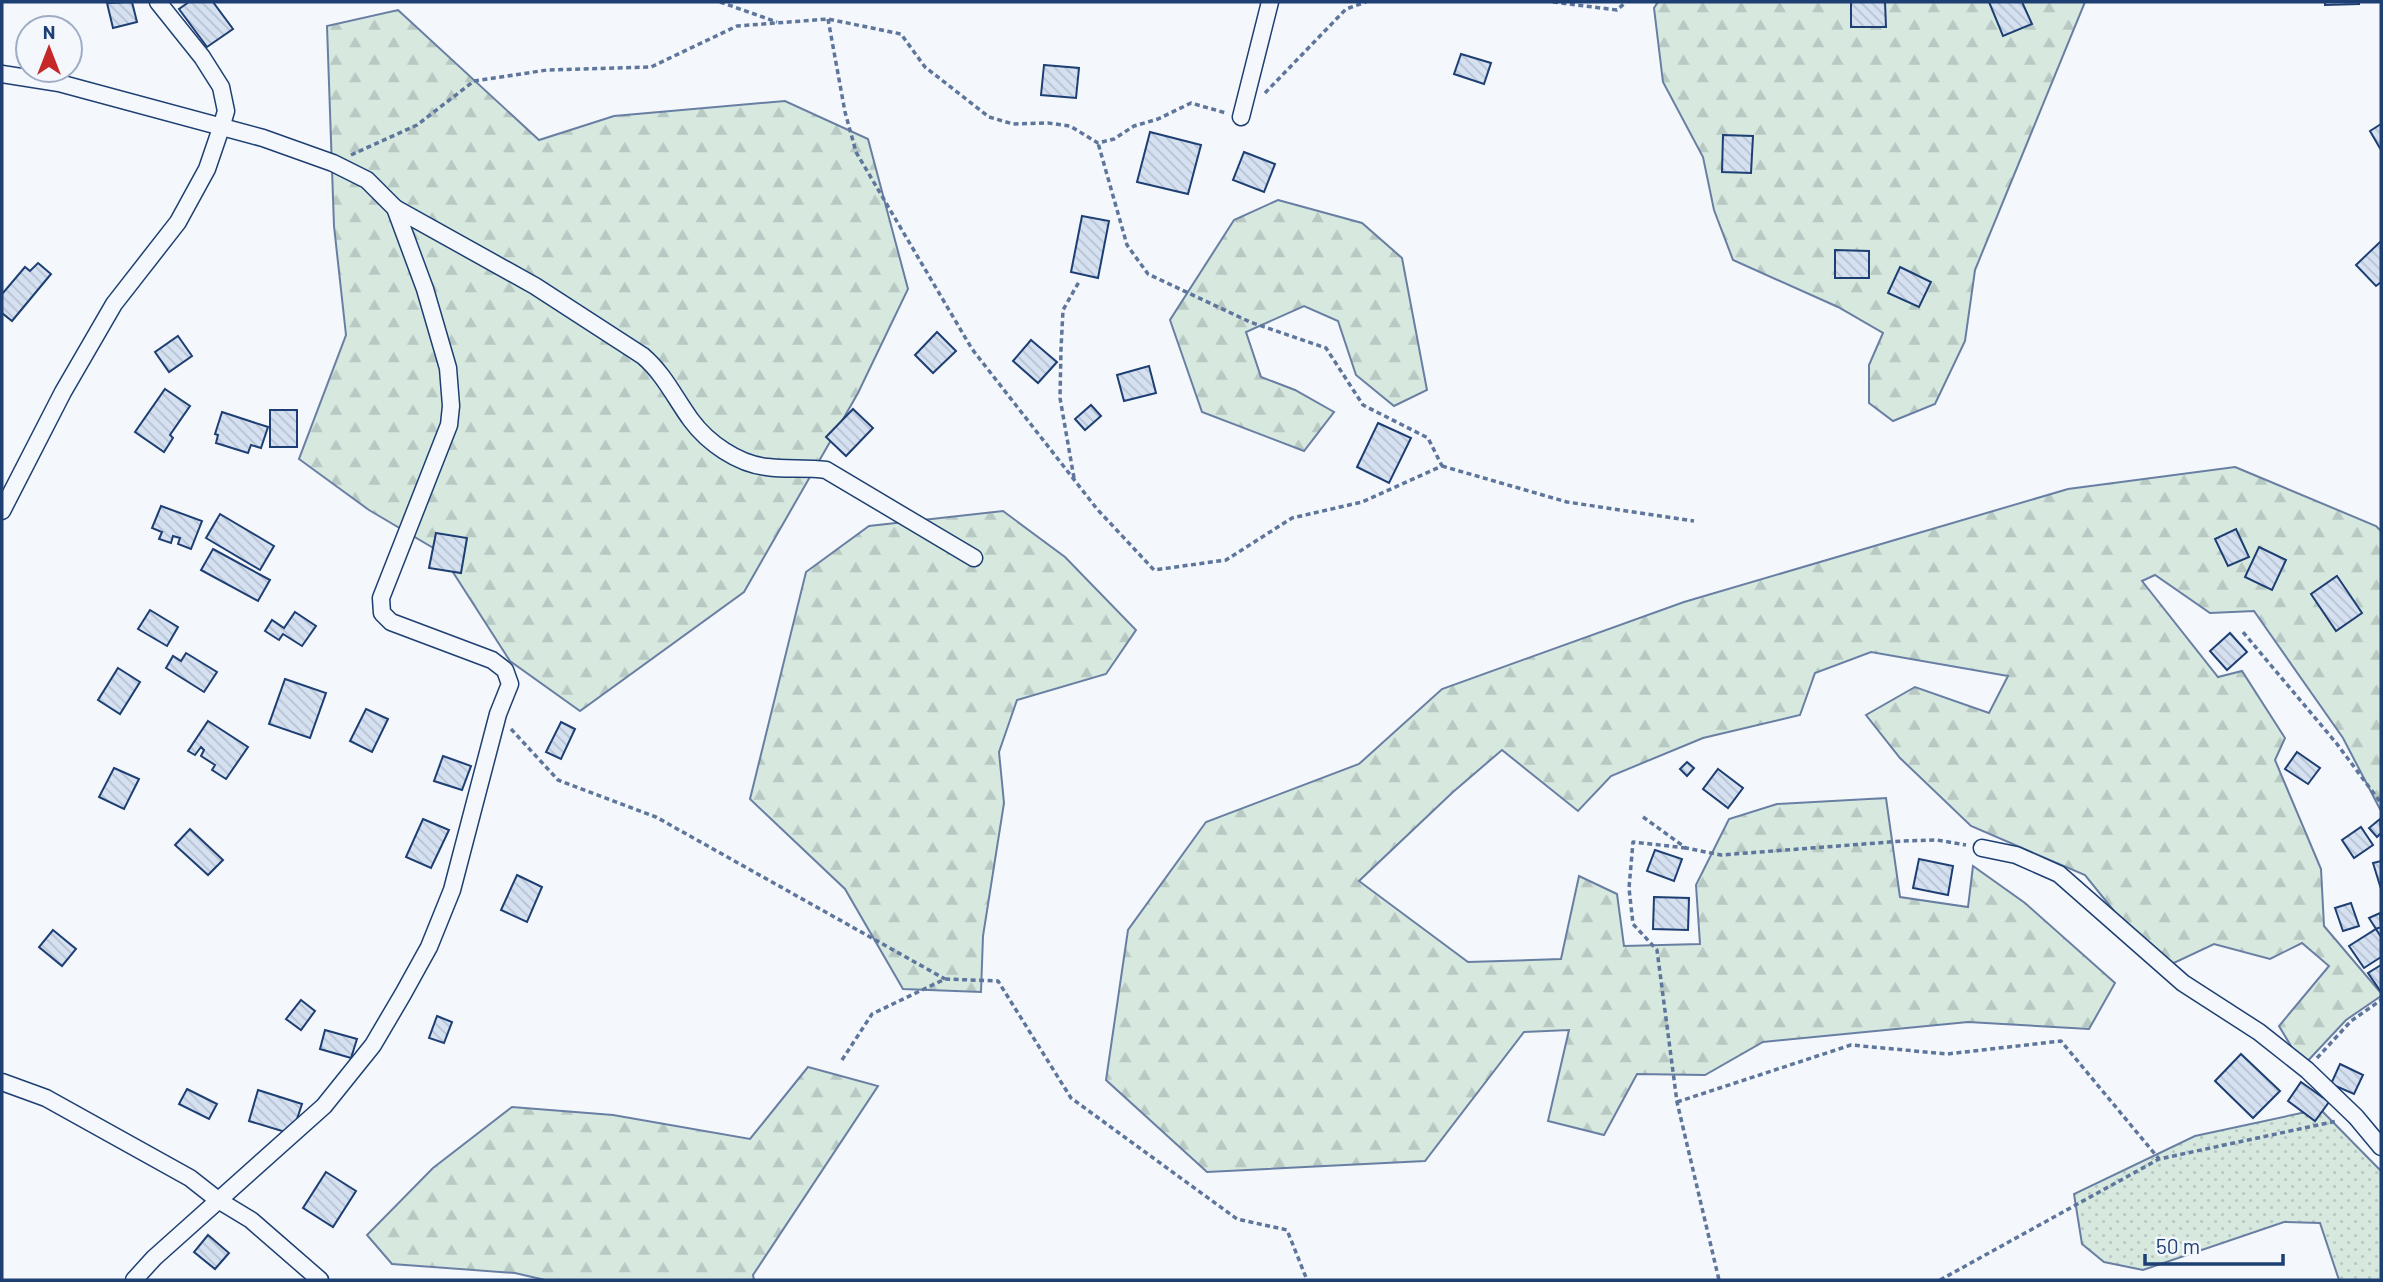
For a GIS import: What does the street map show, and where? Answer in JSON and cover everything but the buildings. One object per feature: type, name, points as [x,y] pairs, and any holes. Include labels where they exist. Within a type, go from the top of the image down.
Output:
[{"type":"street","points":[[2,511],[63,392],[114,304],[178,222],[207,169],[221,128],[226,111],[220,87],[202,57],[158,2]]},
{"type":"street","points":[[1241,117],[1270,2]]},
{"type":"street","points":[[2,74],[106,94],[263,138],[333,163],[367,180],[395,208],[535,286],[643,356],[658,369],[693,423],[728,455],[765,467],[825,470],[974,558]]},
{"type":"street","points":[[134,1280],[154,1258],[324,1106],[373,1045],[429,947],[452,890],[498,714],[510,684],[505,670],[492,660],[391,622],[382,613],[381,598],[449,425],[451,406],[448,368],[425,289],[395,208]]},
{"type":"street","points":[[1982,848],[2015,855],[2059,874],[2183,983],[2259,1032],[2306,1070],[2356,1117],[2381,1147]]},
{"type":"street","points":[[2,1082],[46,1098],[190,1178],[218,1200],[251,1220],[320,1280]]},
{"type":"path","points":[[720,2],[779,23]]},
{"type":"path","points":[[1098,143],[1114,139],[1133,126],[1158,119],[1191,103],[1241,117],[1346,9],[1366,2]]},
{"type":"path","points":[[1553,2],[1617,10],[1626,2]]},
{"type":"path","points":[[828,19],[845,112],[856,152],[972,349],[1097,509],[1154,570],[1226,560],[1292,517],[1362,502],[1441,466],[1567,502],[1694,521]]},
{"type":"path","points":[[333,163],[417,124],[474,81],[547,69],[651,67],[737,26],[828,19],[901,34],[925,67],[989,117],[1013,124],[1048,123],[1070,126],[1098,143],[1126,245],[1148,274],[1250,322],[1326,348],[1363,405],[1427,438],[1441,466]]},
{"type":"path","points":[[1075,480],[1060,398],[1061,349],[1063,310],[1080,280]]},
{"type":"path","points":[[2243,632],[2337,744],[2381,803]]},
{"type":"path","points":[[498,714],[558,780],[656,817],[945,979],[998,981],[1071,1098],[1237,1219],[1287,1230],[1307,1280]]},
{"type":"path","points":[[1643,817],[1686,848]]},
{"type":"path","points":[[1719,1280],[1678,1102],[1657,950],[1633,924],[1629,888],[1633,842],[1721,855],[1937,840],[1982,848]]},
{"type":"path","points":[[842,1060],[872,1014],[945,979]]},
{"type":"path","points":[[2306,1070],[2351,1021],[2381,1000]]},
{"type":"path","points":[[1678,1102],[1851,1045],[1947,1054],[2061,1041],[2159,1160]]},
{"type":"path","points":[[1940,1280],[2159,1160],[2356,1117]]},
{"type":"green space","points":[[1658,2],[2085,2],[1975,270],[1965,341],[1935,404],[1893,421],[1869,403],[1869,365],[1883,333],[1838,307],[1733,260],[1714,210],[1703,157],[1663,82],[1654,8]]},
{"type":"green space","points":[[398,10],[539,140],[614,116],[785,101],[868,139],[908,289],[858,393],[744,592],[580,711],[510,661],[440,552],[369,510],[299,459],[346,335],[334,226],[327,26]]},
{"type":"green space","points":[[1278,200],[1362,223],[1402,258],[1427,390],[1394,406],[1356,375],[1338,321],[1304,306],[1246,332],[1261,377],[1295,390],[1334,412],[1304,451],[1202,412],[1170,320],[1234,220]]},
{"type":"green space","points":[[2235,467],[2376,526],[2381,531],[2381,811],[2343,738],[2254,611],[2210,613],[2155,575],[2142,581],[2218,677],[2242,671],[2285,738],[2275,760],[2321,869],[2324,926],[2381,993],[2381,996],[2346,1020],[2303,1066],[2279,1026],[2329,966],[2302,943],[2270,959],[2214,944],[2161,969],[2085,875],[1971,826],[1900,758],[1866,715],[1915,687],[1989,713],[2008,676],[1871,652],[1815,673],[1800,715],[1703,738],[1611,776],[1578,811],[1502,750],[1453,792],[1359,881],[1468,962],[1561,959],[1579,876],[1617,894],[1624,946],[1700,944],[1696,885],[1729,819],[1777,804],[1886,798],[1900,897],[1968,907],[1973,866],[2025,903],[2115,983],[2089,1029],[1968,1022],[1763,1042],[1705,1075],[1637,1074],[1604,1135],[1548,1121],[1569,1030],[1524,1032],[1425,1161],[1207,1172],[1106,1080],[1128,930],[1206,822],[1359,764],[1442,689],[1684,602],[2068,489]]},
{"type":"green space","points":[[1003,511],[1065,557],[1136,630],[1106,674],[1017,700],[999,752],[1004,803],[983,936],[981,992],[903,989],[845,889],[750,799],[806,572],[869,526]]},
{"type":"green space","points":[[808,1067],[878,1086],[753,1275],[754,1280],[545,1280],[515,1273],[392,1264],[367,1235],[433,1168],[512,1107],[613,1115],[750,1139]]},
{"type":"green space","points":[[2320,1109],[2381,1171],[2381,1280],[2339,1280],[2320,1223],[2284,1222],[2143,1270],[2104,1262],[2082,1244],[2074,1194],[2195,1136]]}]
